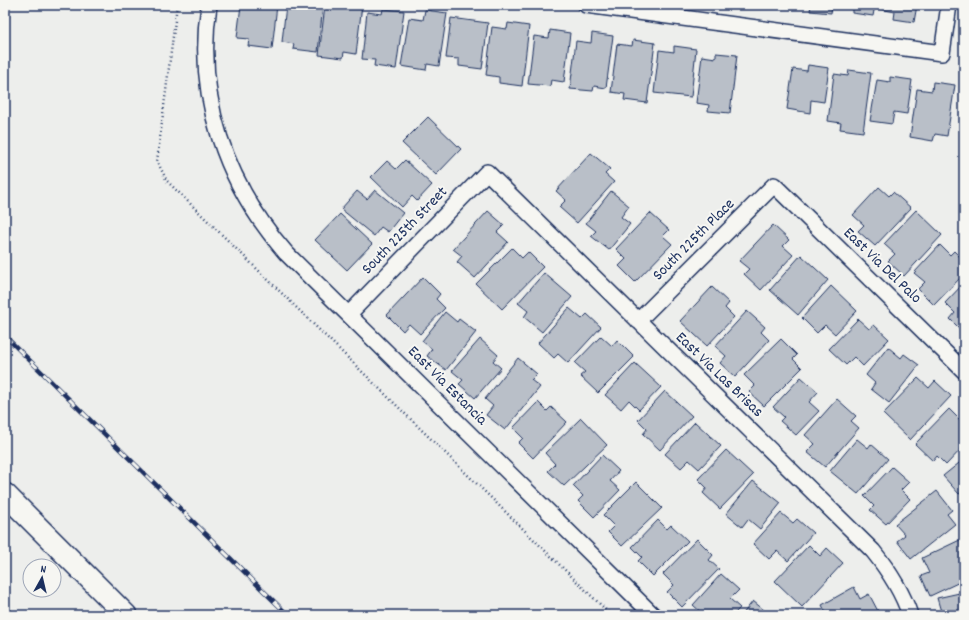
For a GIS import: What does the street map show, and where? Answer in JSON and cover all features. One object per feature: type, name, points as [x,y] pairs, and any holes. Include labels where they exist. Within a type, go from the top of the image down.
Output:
[{"type":"main road","points":[[5,494],[126,615]]},
{"type":"street","name":"East Via Estancia","points":[[209,5],[206,42],[206,71],[210,95],[221,142],[231,169],[256,216],[286,253],[654,615]]},
{"type":"street","points":[[586,5],[942,53],[949,5]]},
{"type":"street","name":"South 225th Street","points":[[349,314],[487,172]]},
{"type":"street","name":"East Via Las Brisas","points":[[487,172],[873,551],[887,569],[898,587],[910,615]]},
{"type":"street","name":"South 225th Place","points":[[638,321],[774,185]]},
{"type":"street","name":"East Via Del Palo","points":[[774,185],[964,372]]},
{"type":"building","points":[[5,5],[10,5],[8,24],[5,23]]},
{"type":"building","points":[[241,5],[277,5],[272,49],[248,46],[249,39],[237,38]]},
{"type":"building","points":[[286,5],[323,5],[318,52],[293,49],[294,44],[282,42]]},
{"type":"building","points":[[341,5],[362,5],[356,54],[344,52],[343,58],[319,55],[325,6],[340,8]]},
{"type":"building","points":[[811,5],[832,5],[831,13],[810,11]]},
{"type":"building","points":[[839,5],[875,5],[873,16],[852,13],[852,9],[839,7]]},
{"type":"building","points":[[881,5],[917,5],[914,22],[894,19],[895,12],[880,9]]},
{"type":"building","points":[[383,9],[404,11],[396,69],[374,66],[375,60],[362,59],[367,12],[382,14]]},
{"type":"building","points":[[425,10],[447,13],[439,66],[427,64],[426,70],[401,66],[409,18],[423,20]]},
{"type":"building","points":[[451,18],[488,23],[482,69],[459,66],[459,59],[446,58]]},
{"type":"building","points":[[508,23],[529,26],[522,86],[499,83],[499,77],[486,75],[492,27],[507,29]]},
{"type":"building","points":[[550,30],[570,33],[564,82],[551,80],[550,86],[528,84],[534,36],[549,38]]},
{"type":"building","points":[[592,33],[613,36],[606,88],[594,86],[593,91],[570,89],[576,41],[591,43]]},
{"type":"building","points":[[633,40],[655,43],[647,103],[624,100],[625,94],[611,92],[617,44],[632,46]]},
{"type":"building","points":[[674,46],[696,49],[691,97],[654,93],[659,50],[674,52]]},
{"type":"building","points":[[716,53],[737,55],[730,113],[708,111],[709,105],[696,103],[702,56],[716,58]]},
{"type":"building","points":[[808,65],[829,68],[824,102],[811,100],[810,113],[787,109],[793,69],[807,71]]},
{"type":"building","points":[[849,70],[871,73],[863,132],[840,129],[841,123],[828,121],[834,74],[848,76]]},
{"type":"building","points":[[890,77],[912,80],[907,114],[894,112],[892,124],[870,121],[877,80],[890,82]]},
{"type":"building","points":[[933,82],[955,85],[947,136],[935,134],[933,141],[910,137],[917,89],[932,91]]},
{"type":"building","points":[[428,117],[461,149],[436,175],[402,143]]},
{"type":"building","points":[[591,153],[610,169],[605,174],[614,182],[577,223],[559,207],[566,200],[556,191]]},
{"type":"building","points":[[405,160],[432,185],[417,201],[412,196],[402,207],[371,177],[387,161],[396,169]]},
{"type":"building","points":[[879,187],[889,196],[893,192],[911,208],[875,246],[858,231],[864,225],[853,215]]},
{"type":"building","points":[[375,190],[403,213],[388,232],[381,227],[374,236],[341,209],[357,191],[367,199]]},
{"type":"building","points":[[611,191],[629,206],[621,217],[630,224],[609,250],[591,236],[596,231],[586,223]]},
{"type":"building","points":[[916,210],[942,235],[904,276],[888,261],[895,254],[884,244]]},
{"type":"building","points":[[488,211],[504,225],[497,232],[508,242],[475,278],[457,262],[462,256],[453,249]]},
{"type":"building","points":[[650,213],[669,230],[663,236],[672,244],[635,282],[619,266],[626,259],[616,249]]},
{"type":"building","points":[[340,214],[372,244],[347,270],[315,240]]},
{"type":"building","points":[[773,225],[789,240],[783,246],[793,255],[761,290],[744,274],[749,269],[739,261]]},
{"type":"building","points":[[940,245],[950,255],[954,251],[964,261],[964,274],[934,305],[918,289],[925,282],[914,273]]},
{"type":"building","points":[[512,248],[522,258],[528,252],[543,267],[502,309],[476,284]]},
{"type":"building","points":[[801,255],[828,280],[798,315],[770,290]]},
{"type":"building","points":[[544,273],[572,297],[542,332],[524,317],[528,311],[518,303]]},
{"type":"building","points":[[423,277],[440,294],[436,299],[445,308],[420,334],[409,324],[403,331],[387,315]]},
{"type":"building","points":[[964,283],[964,333],[950,319],[955,313],[945,303]]},
{"type":"building","points":[[831,286],[857,311],[835,334],[825,325],[817,333],[802,318]]},
{"type":"building","points":[[712,287],[729,303],[725,308],[734,317],[707,346],[680,321]]},
{"type":"building","points":[[569,308],[582,319],[587,314],[601,327],[568,363],[558,354],[554,358],[538,343]]},
{"type":"building","points":[[747,311],[765,327],[761,332],[769,340],[735,377],[720,363],[726,356],[715,346]]},
{"type":"building","points":[[445,312],[457,322],[459,319],[476,332],[446,370],[427,356],[432,349],[422,341]]},
{"type":"building","points":[[858,319],[869,329],[874,325],[889,339],[863,366],[854,357],[846,365],[829,349]]},
{"type":"building","points":[[601,336],[612,346],[617,340],[634,357],[598,393],[580,376],[585,372],[575,363]]},
{"type":"building","points":[[480,339],[498,355],[493,361],[501,368],[475,398],[459,384],[463,380],[452,371]]},
{"type":"building","points":[[781,339],[797,355],[793,359],[802,368],[764,406],[749,392],[755,386],[744,375]]},
{"type":"building","points":[[888,347],[901,358],[904,354],[919,365],[889,403],[871,389],[875,383],[866,375]]},
{"type":"building","points":[[518,358],[537,374],[531,380],[540,387],[505,430],[486,415],[493,406],[485,399]]},
{"type":"building","points":[[635,363],[661,387],[639,410],[629,400],[621,409],[605,395]]},
{"type":"building","points":[[801,377],[818,392],[809,402],[819,411],[796,435],[780,421],[784,417],[773,407]]},
{"type":"building","points":[[918,378],[929,388],[935,381],[951,396],[910,440],[883,414]]},
{"type":"building","points":[[665,391],[692,416],[660,450],[643,434],[647,429],[638,420]]},
{"type":"building","points":[[837,399],[856,416],[851,421],[859,428],[825,467],[807,452],[815,444],[805,435]]},
{"type":"building","points":[[538,402],[547,411],[551,407],[567,422],[533,458],[518,443],[523,438],[513,428]]},
{"type":"building","points":[[949,409],[960,420],[964,416],[964,446],[946,465],[937,456],[933,461],[915,444]]},
{"type":"building","points":[[581,418],[607,445],[564,486],[548,471],[555,464],[545,453]]},
{"type":"building","points":[[695,422],[721,446],[699,469],[689,460],[681,468],[665,454]]},
{"type":"building","points":[[857,439],[868,448],[871,444],[888,459],[858,494],[830,471]]},
{"type":"building","points":[[726,450],[753,475],[720,509],[703,493],[707,488],[698,479]]},
{"type":"building","points":[[602,455],[619,471],[610,481],[620,490],[594,517],[578,501],[583,496],[573,486]]},
{"type":"building","points":[[964,459],[964,491],[959,494],[943,476]]},
{"type":"building","points":[[892,467],[909,482],[901,490],[910,499],[886,524],[870,510],[874,506],[864,496]]},
{"type":"building","points":[[753,481],[781,503],[760,529],[748,519],[742,527],[726,514]]},
{"type":"building","points":[[636,482],[662,508],[622,546],[608,532],[614,526],[603,515]]},
{"type":"building","points":[[937,491],[952,510],[947,514],[955,524],[911,559],[897,541],[905,535],[895,524]]},
{"type":"building","points":[[781,513],[793,523],[797,519],[813,533],[788,561],[777,551],[769,559],[753,544]]},
{"type":"building","points":[[658,520],[667,529],[671,525],[688,541],[653,576],[638,561],[642,557],[632,547]]},
{"type":"building","points":[[964,538],[964,580],[930,596],[921,576],[929,573],[922,558]]},
{"type":"building","points":[[697,539],[713,555],[709,560],[719,569],[682,607],[667,592],[674,585],[663,574]]},
{"type":"building","points":[[809,545],[820,556],[827,548],[843,563],[802,607],[775,581]]},
{"type":"building","points":[[721,574],[739,590],[730,599],[740,608],[733,615],[702,615],[703,614],[693,605]]},
{"type":"building","points":[[854,587],[860,599],[869,594],[880,615],[827,615],[822,605]]},
{"type":"building","points":[[964,592],[964,615],[942,615],[937,598]]},
{"type":"building","points":[[753,601],[770,615],[742,615]]},
{"type":"railway","points":[[5,336],[288,615]]}]
